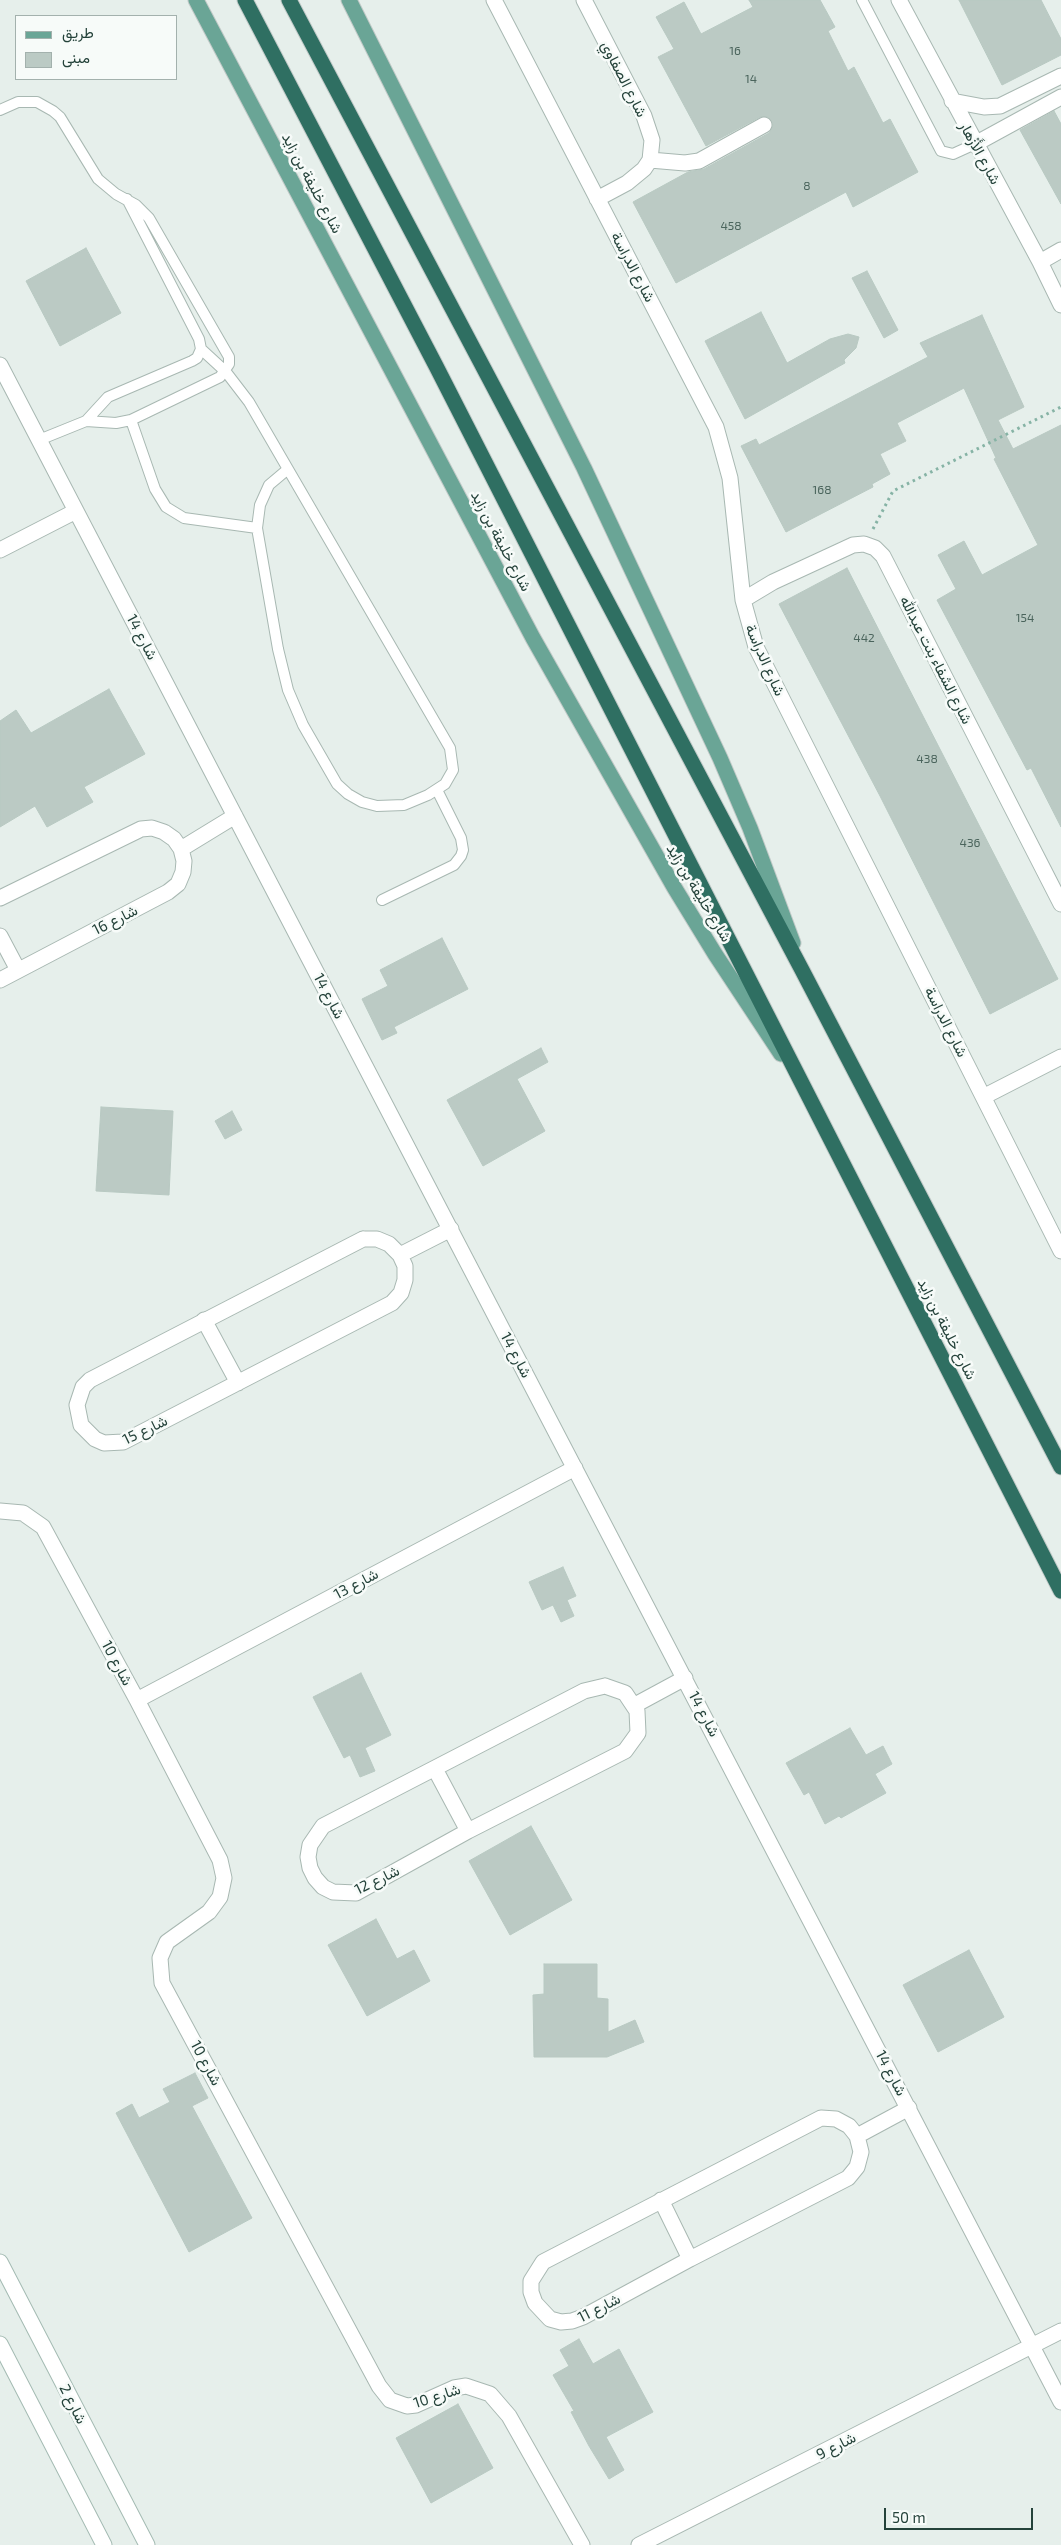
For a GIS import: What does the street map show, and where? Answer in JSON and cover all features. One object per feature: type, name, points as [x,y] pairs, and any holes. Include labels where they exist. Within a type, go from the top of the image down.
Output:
[{"type":"highway","name":"شارع خليفة بن زايد","points":[[245,0],[436,366],[1061,1592]]},
{"type":"highway","points":[[290,0],[802,970],[1061,1467]]},
{"type":"main road","name":"شارع خليفة بن زايد","points":[[196,0],[533,638],[679,895],[731,978],[802,1083]]},
{"type":"main road","points":[[349,0],[584,468],[720,758],[771,881],[802,970]]},
{"type":"street","name":"شارع الدراسة","points":[[494,0],[718,433],[730,478],[743,600],[756,647],[985,1096],[1061,1251]]},
{"type":"street","name":"شارع الصفاوي","points":[[584,0],[650,129],[652,140],[650,160]]},
{"type":"street","name":"شارع الأَزْهار","points":[[899,0],[1040,262],[1061,305]]},
{"type":"street","points":[[952,101],[984,107],[1000,106],[1061,76]]},
{"type":"street","points":[[975,144],[1061,98]]},
{"type":"street","points":[[597,198],[636,177],[650,160],[685,163],[699,162],[764,125]]},
{"type":"street","points":[[1040,262],[1061,250]]},
{"type":"street","name":"شارع 14","points":[[0,366],[1061,2402]]},
{"type":"street","points":[[0,550],[76,511]]},
{"type":"street","points":[[743,600],[774,582],[843,549],[853,545],[864,544]]},
{"type":"street","name":"شارع الشفاء بنت عبدالله","points":[[864,544],[875,548],[889,566],[1061,904]]},
{"type":"street","points":[[0,898],[141,829],[152,828],[164,832],[174,839],[181,849],[235,816]]},
{"type":"street","name":"شارع 16","points":[[0,980],[168,892],[178,884],[183,872],[184,860],[181,849]]},
{"type":"street","points":[[0,936],[18,970]]},
{"type":"street","points":[[985,1096],[1061,1057]]},
{"type":"street","points":[[400,1255],[451,1230]]},
{"type":"street","name":"شارع 15","points":[[363,1239],[377,1239],[389,1244],[400,1255],[405,1266],[405,1280],[400,1293],[392,1303],[124,1442],[104,1443],[91,1436],[81,1425],[77,1415],[79,1396],[90,1380],[363,1239]]},
{"type":"street","points":[[204,1320],[238,1383]]},
{"type":"street","name":"شارع 13","points":[[137,1700],[575,1468]]},
{"type":"street","name":"شارع 10","points":[[0,1511],[23,1513],[43,1527],[137,1700],[223,1869],[223,1888],[215,1905],[209,1912],[173,1936],[163,1949],[159,1966],[166,1990],[383,2394],[390,2400],[407,2406],[416,2405],[454,2388],[466,2386],[490,2394],[510,2416],[582,2545]]},
{"type":"street","points":[[635,1705],[685,1678]]},
{"type":"street","name":"شارع 12","points":[[594,1687],[616,1688],[625,1693],[635,1705],[639,1722],[638,1733],[625,1751],[468,1831],[356,1893],[333,1892],[323,1887],[310,1868],[310,1845],[323,1826],[594,1687]]},
{"type":"street","points":[[435,1769],[468,1831]]},
{"type":"street","points":[[857,2136],[909,2108]]},
{"type":"street","name":"شارع 11","points":[[821,2118],[836,2119],[849,2126],[857,2136],[861,2152],[857,2167],[848,2178],[572,2321],[550,2319],[535,2303],[531,2292],[532,2281],[543,2262],[661,2200],[821,2118]]},
{"type":"street","points":[[661,2200],[690,2259]]},
{"type":"street","name":"شارع 2","points":[[0,2262],[147,2545]]},
{"type":"street","name":"شارع 9","points":[[640,2545],[1061,2331]]},
{"type":"street","points":[[0,2344],[104,2545]]},
{"type":"lane","points":[[862,0],[941,151],[953,154],[975,144]]},
{"type":"lane","points":[[0,110],[18,102],[27,101],[37,102],[53,111],[98,179],[116,194],[136,204],[149,218],[226,348],[229,364],[226,372],[220,377],[130,420],[116,423],[86,421]]},
{"type":"lane","points":[[39,440],[86,421],[108,397],[192,361],[197,358],[201,349],[199,339],[127,199]]},
{"type":"lane","points":[[201,349],[226,372],[249,402],[288,469],[450,748],[453,770],[450,778],[437,790],[404,805],[377,806],[355,798],[337,784],[303,724],[288,690],[278,649],[273,613],[256,528],[260,505],[269,485],[288,469]]},
{"type":"lane","points":[[130,420],[155,488],[166,507],[184,518],[256,528]]},
{"type":"lane","points":[[382,900],[454,865],[461,856],[463,850],[461,838],[437,790]]},
{"type":"path","points":[[864,544],[893,491],[1061,407]]},
{"type":"building","points":[[749,0],[820,0],[835,27],[828,31],[848,71],[854,67],[883,123],[890,119],[918,172],[853,207],[846,192],[676,283],[633,202],[688,172],[704,169],[769,133],[773,125],[768,117],[760,117],[706,146],[658,57],[674,49],[656,17],[684,2],[701,34],[753,7]]},
{"type":"building","points":[[959,0],[1041,0],[1061,39],[1061,55],[1002,85]]},
{"type":"building","points":[[1054,111],[1061,124],[1061,204],[1020,130]]},
{"type":"building","points":[[86,248],[121,313],[60,346],[26,281]]},
{"type":"building","points":[[867,271],[898,330],[884,338],[852,278]]},
{"type":"building","points":[[761,312],[787,363],[830,339],[848,334],[859,337],[856,348],[844,360],[845,363],[745,419],[705,341]]},
{"type":"building","points":[[982,315],[1024,407],[998,420],[1013,449],[1061,425],[1061,827],[1031,768],[1027,770],[937,600],[956,589],[938,555],[964,541],[982,575],[1038,545],[994,459],[996,458],[964,388],[897,423],[906,441],[880,454],[890,474],[872,484],[873,487],[786,532],[741,446],[756,439],[759,445],[928,357],[920,343]]},
{"type":"building","points":[[847,568],[1058,979],[990,1014],[880,796],[779,604]]},
{"type":"building","points":[[109,689],[145,754],[84,787],[93,802],[47,827],[35,806],[0,827],[0,721],[16,710],[31,733]]},
{"type":"building","points":[[442,938],[468,989],[394,1027],[397,1033],[382,1040],[362,999],[388,986],[380,970]]},
{"type":"building","points":[[541,1048],[548,1062],[517,1079],[545,1131],[483,1166],[447,1100]]},
{"type":"building","points":[[101,1107],[173,1111],[169,1195],[96,1191]]},
{"type":"building","points":[[232,1111],[242,1130],[225,1139],[215,1121]]},
{"type":"building","points":[[563,1567],[576,1596],[567,1600],[574,1616],[561,1622],[553,1605],[542,1610],[529,1582]]},
{"type":"building","points":[[361,1673],[391,1735],[365,1748],[375,1771],[360,1777],[350,1755],[344,1758],[313,1697]]},
{"type":"building","points":[[850,1728],[866,1755],[883,1746],[892,1764],[875,1774],[886,1793],[841,1818],[839,1816],[825,1824],[809,1792],[804,1795],[786,1763]]},
{"type":"building","points":[[531,1826],[572,1900],[510,1935],[469,1861]]},
{"type":"building","points":[[376,1919],[397,1959],[414,1950],[430,1981],[367,2016],[328,1945]]},
{"type":"building","points":[[969,1950],[1004,2017],[938,2052],[903,1985]]},
{"type":"building","points":[[544,1964],[597,1964],[597,1998],[608,1999],[608,2032],[635,2020],[644,2042],[607,2057],[534,2057],[533,1995],[544,1994]]},
{"type":"building","points":[[195,2073],[208,2098],[192,2106],[252,2218],[189,2252],[116,2113],[132,2104],[139,2118],[170,2102],[163,2089]]},
{"type":"building","points":[[579,2339],[593,2364],[619,2349],[653,2412],[606,2437],[624,2470],[609,2479],[589,2446],[571,2412],[574,2411],[553,2375],[569,2366],[560,2350]]},
{"type":"building","points":[[458,2404],[493,2468],[431,2503],[396,2438]]}]
